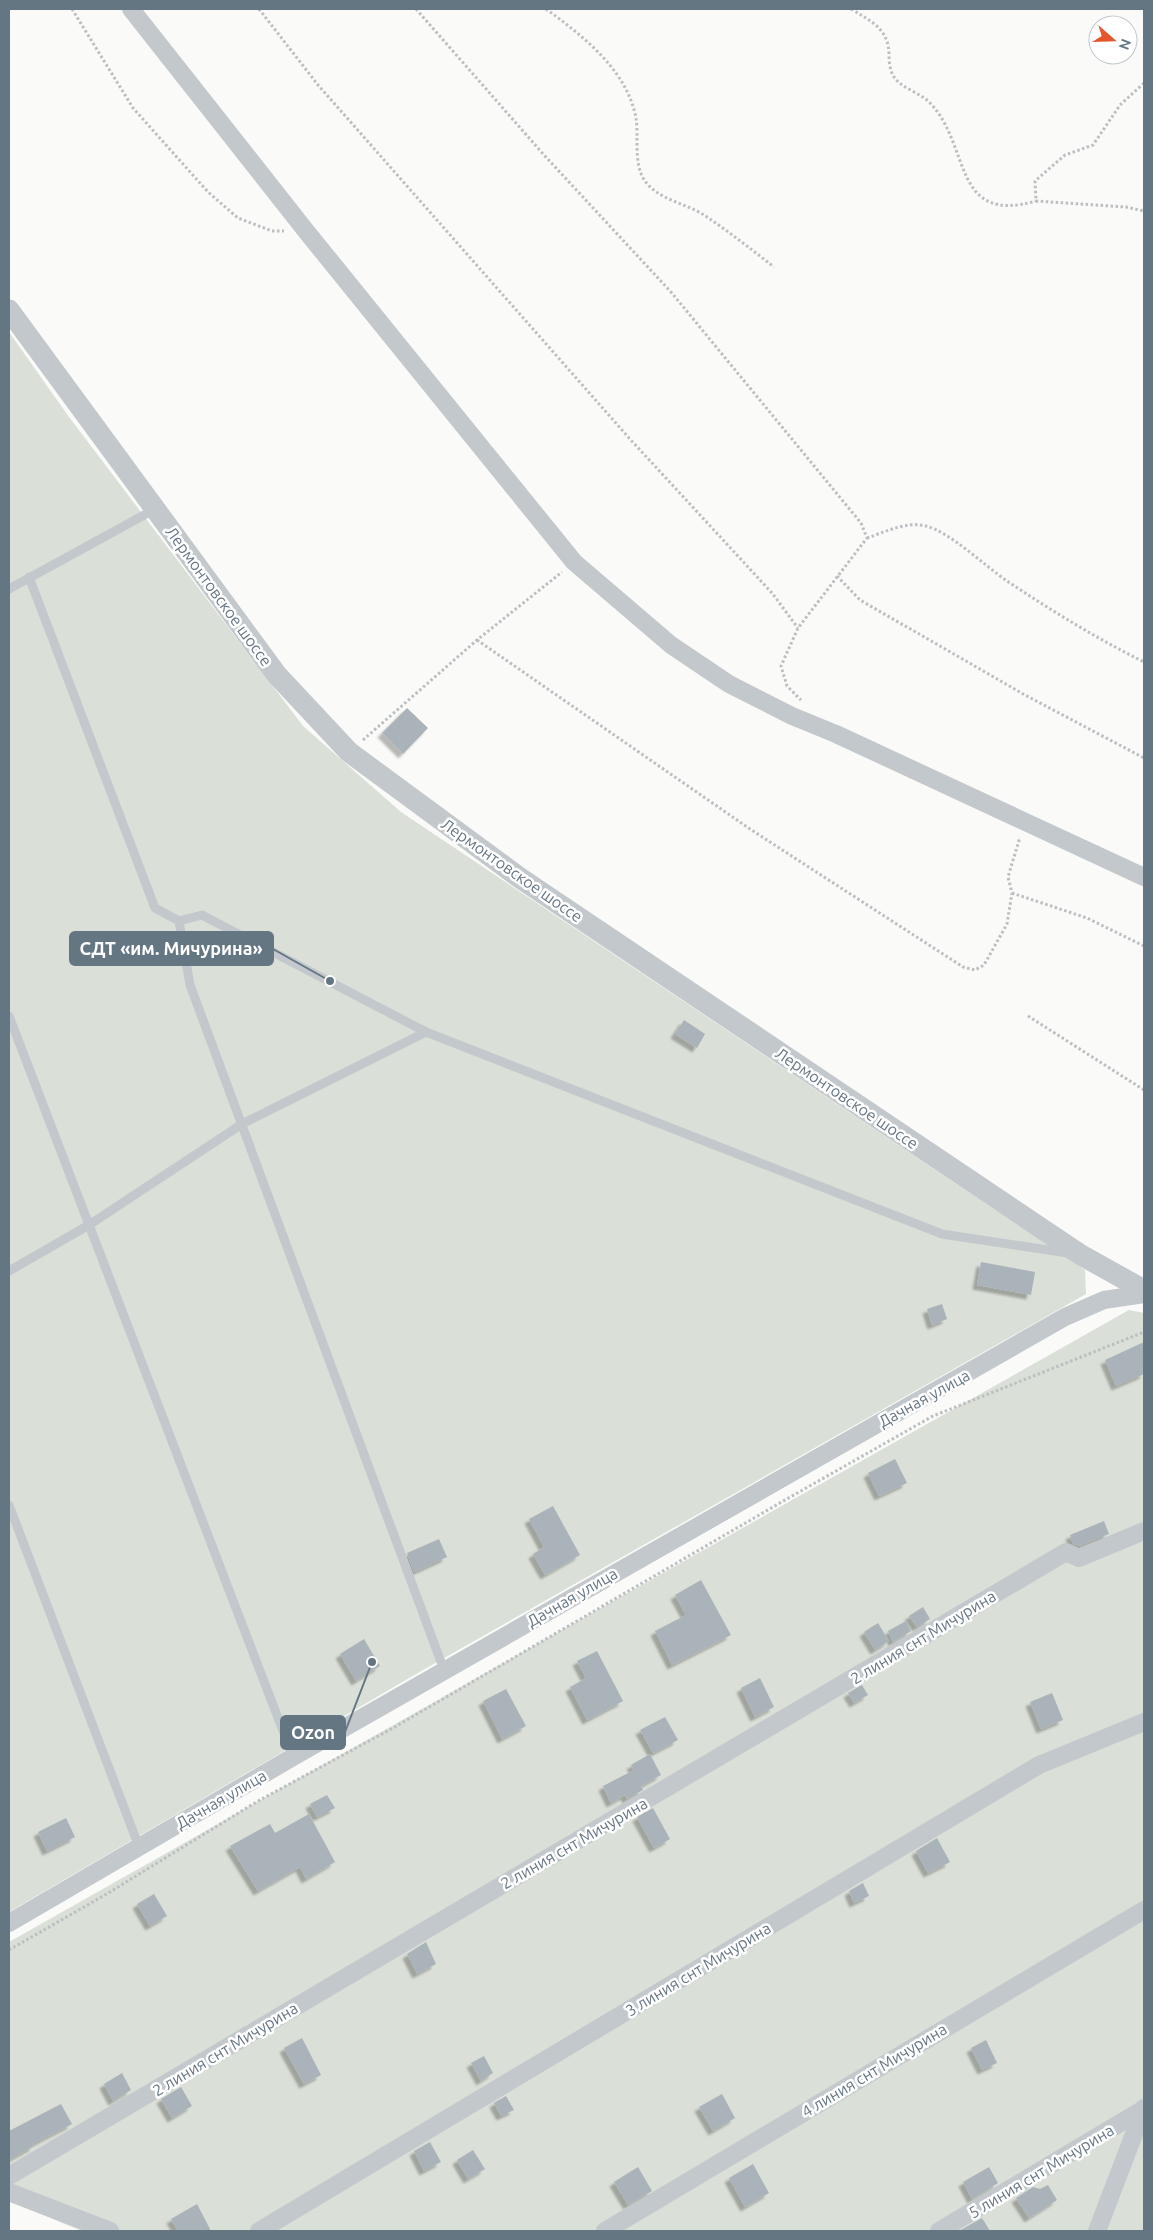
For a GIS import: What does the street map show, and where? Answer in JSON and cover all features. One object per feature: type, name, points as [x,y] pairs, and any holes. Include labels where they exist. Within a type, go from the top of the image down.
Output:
[{"type":"street","points":[[131,9],[306,231],[574,562],[671,645],[729,684],[792,716],[1026,820],[1144,877]]},
{"type":"street","name":"Лермонтовское шоссе","points":[[9,310],[277,675],[349,752],[520,878],[1081,1255],[1144,1292]]},
{"type":"street","name":"Дачная улица","points":[[9,1923],[444,1670],[1065,1317],[1104,1300],[1144,1292]]},
{"type":"street","name":"2 линия снт Мичурина","points":[[9,2176],[1066,1552],[1080,1558],[1144,1531]]},
{"type":"street","name":"3 линия снт Мичурина","points":[[260,2231],[1039,1765],[1144,1722]]},
{"type":"street","name":"4 линия снт Мичурина","points":[[604,2231],[1144,1910]]},
{"type":"street","points":[[1097,2231],[1143,2108]]},
{"type":"street","name":"5 линия снт Мичурина","points":[[939,2231],[1143,2108]]},
{"type":"street","points":[[9,2192],[110,2231]]},
{"type":"lane","points":[[9,588],[155,509]]},
{"type":"lane","points":[[29,577],[156,908],[180,921],[202,915],[426,1032],[942,1234],[1081,1255]]},
{"type":"lane","points":[[180,921],[190,985],[444,1670]]},
{"type":"lane","points":[[9,1016],[293,1757]]},
{"type":"lane","points":[[9,1271],[89,1225],[242,1124],[426,1032]]},
{"type":"lane","points":[[9,1505],[139,1847]]},
{"type":"path","points":[[72,9],[133,108],[208,192],[238,218],[272,231],[306,231]]},
{"type":"path","points":[[259,9],[318,84],[629,438],[772,593],[798,628]]},
{"type":"path","points":[[416,9],[544,155],[671,292],[861,524],[867,538]]},
{"type":"path","points":[[546,9],[576,31],[608,63],[631,99],[636,119],[638,156],[644,179],[652,190],[702,213],[774,267]]},
{"type":"path","points":[[851,9],[883,31],[889,43],[889,64],[894,78],[931,103],[946,125],[969,182],[980,198],[1000,206],[1017,206],[1036,201],[1126,207],[1144,211]]},
{"type":"path","points":[[1036,201],[1035,181],[1065,156],[1093,145],[1120,105],[1144,83]]},
{"type":"path","points":[[808,706],[787,686],[781,666],[798,628],[867,538],[908,525],[926,526],[944,534],[1006,580],[1091,636],[1144,662]]},
{"type":"path","points":[[349,752],[477,640],[574,562]]},
{"type":"path","points":[[837,576],[860,600],[1025,695],[1144,758]]},
{"type":"path","points":[[477,640],[750,829],[963,967],[975,970],[984,965],[994,951],[1007,924],[1012,892],[1008,877],[1026,820]]},
{"type":"path","points":[[1012,892],[1088,918],[1144,946]]},
{"type":"path","points":[[1028,1016],[1144,1090]]},
{"type":"path","points":[[9,1950],[105,1895],[258,1801],[392,1728],[785,1500],[934,1416],[1144,1332]]},
{"type":"shaded area","points":[[9,332],[69,417],[303,726],[401,812],[1085,1270],[1086,1294],[416,1674],[9,1912]]},
{"type":"shaded area","points":[[1129,1310],[1144,1313],[1144,2231],[82,2231],[9,2201],[9,1942]]},
{"type":"building","points":[[407,708],[428,728],[403,754],[382,733]]},
{"type":"building","points":[[684,1020],[705,1034],[697,1048],[675,1034]]},
{"type":"building","points":[[981,1262],[1035,1272],[1031,1295],[977,1285]]},
{"type":"building","points":[[942,1304],[947,1319],[932,1325],[927,1309]]},
{"type":"building","points":[[1144,1342],[1144,1374],[1116,1386],[1105,1360]]},
{"type":"building","points":[[895,1459],[907,1483],[879,1496],[868,1473]]},
{"type":"building","points":[[553,1506],[580,1555],[545,1575],[533,1554],[544,1547],[529,1519]]},
{"type":"building","points":[[1104,1521],[1109,1534],[1079,1546],[1073,1544],[1070,1535]]},
{"type":"building","points":[[439,1539],[447,1557],[414,1572],[407,1553]]},
{"type":"building","points":[[701,1580],[731,1635],[672,1665],[655,1631],[686,1615],[675,1595]]},
{"type":"building","points":[[923,1607],[930,1619],[917,1627],[909,1616]]},
{"type":"building","points":[[906,1621],[911,1631],[893,1642],[888,1631]]},
{"type":"building","points":[[878,1623],[889,1641],[875,1650],[864,1632]]},
{"type":"building","points":[[364,1639],[380,1666],[356,1681],[340,1654]]},
{"type":"building","points":[[597,1651],[623,1701],[587,1720],[570,1687],[586,1678],[577,1661]]},
{"type":"building","points":[[760,1678],[774,1707],[755,1717],[741,1688]]},
{"type":"building","points":[[862,1685],[868,1695],[854,1703],[848,1693]]},
{"type":"building","points":[[506,1689],[526,1726],[502,1739],[483,1701]]},
{"type":"building","points":[[1052,1693],[1063,1720],[1041,1729],[1030,1702]]},
{"type":"building","points":[[665,1717],[678,1740],[653,1753],[640,1730]]},
{"type":"building","points":[[650,1754],[661,1775],[641,1786],[643,1790],[627,1799],[625,1795],[611,1803],[603,1786],[634,1770],[631,1765]]},
{"type":"building","points":[[327,1795],[335,1808],[317,1817],[310,1804]]},
{"type":"building","points":[[653,1808],[670,1839],[654,1848],[637,1817]]},
{"type":"building","points":[[309,1814],[335,1862],[306,1879],[300,1867],[258,1891],[230,1846],[270,1824],[275,1833]]},
{"type":"building","points":[[66,1818],[75,1837],[47,1851],[38,1832]]},
{"type":"building","points":[[937,1838],[950,1862],[928,1873],[916,1851]]},
{"type":"building","points":[[863,1883],[869,1896],[854,1903],[849,1891]]},
{"type":"building","points":[[154,1894],[167,1916],[150,1926],[137,1904]]},
{"type":"building","points":[[426,1942],[436,1964],[417,1974],[407,1954]]},
{"type":"building","points":[[302,2038],[321,2075],[304,2084],[284,2048]]},
{"type":"building","points":[[986,2040],[997,2063],[982,2070],[971,2048]]},
{"type":"building","points":[[484,2056],[493,2073],[481,2081],[471,2063]]},
{"type":"building","points":[[122,2073],[131,2090],[113,2101],[104,2084]]},
{"type":"building","points":[[181,2087],[192,2106],[172,2118],[161,2099]]},
{"type":"building","points":[[722,2094],[735,2118],[713,2131],[699,2107]]},
{"type":"building","points":[[506,2096],[514,2110],[501,2116],[494,2103]]},
{"type":"building","points":[[61,2104],[72,2124],[33,2144],[34,2146],[9,2160],[9,2131]]},
{"type":"building","points":[[430,2142],[441,2162],[424,2171],[414,2151]]},
{"type":"building","points":[[473,2150],[485,2169],[468,2179],[457,2160]]},
{"type":"building","points":[[753,2164],[769,2193],[745,2207],[729,2178]]},
{"type":"building","points":[[638,2167],[652,2191],[628,2205],[614,2182]]},
{"type":"building","points":[[989,2167],[998,2183],[972,2199],[963,2182]]},
{"type":"building","points":[[1048,2185],[1057,2200],[1029,2218],[1016,2198],[1033,2187],[1040,2189]]},
{"type":"building","points":[[197,2204],[211,2231],[178,2231],[171,2219]]},
{"type":"building","points":[[982,2218],[990,2231],[959,2231]]},
{"type":"place","name":"СДТ «им. Мичурина»","points":[[330,981]]},
{"type":"place","name":"Ozon","points":[[372,1662]]}]
